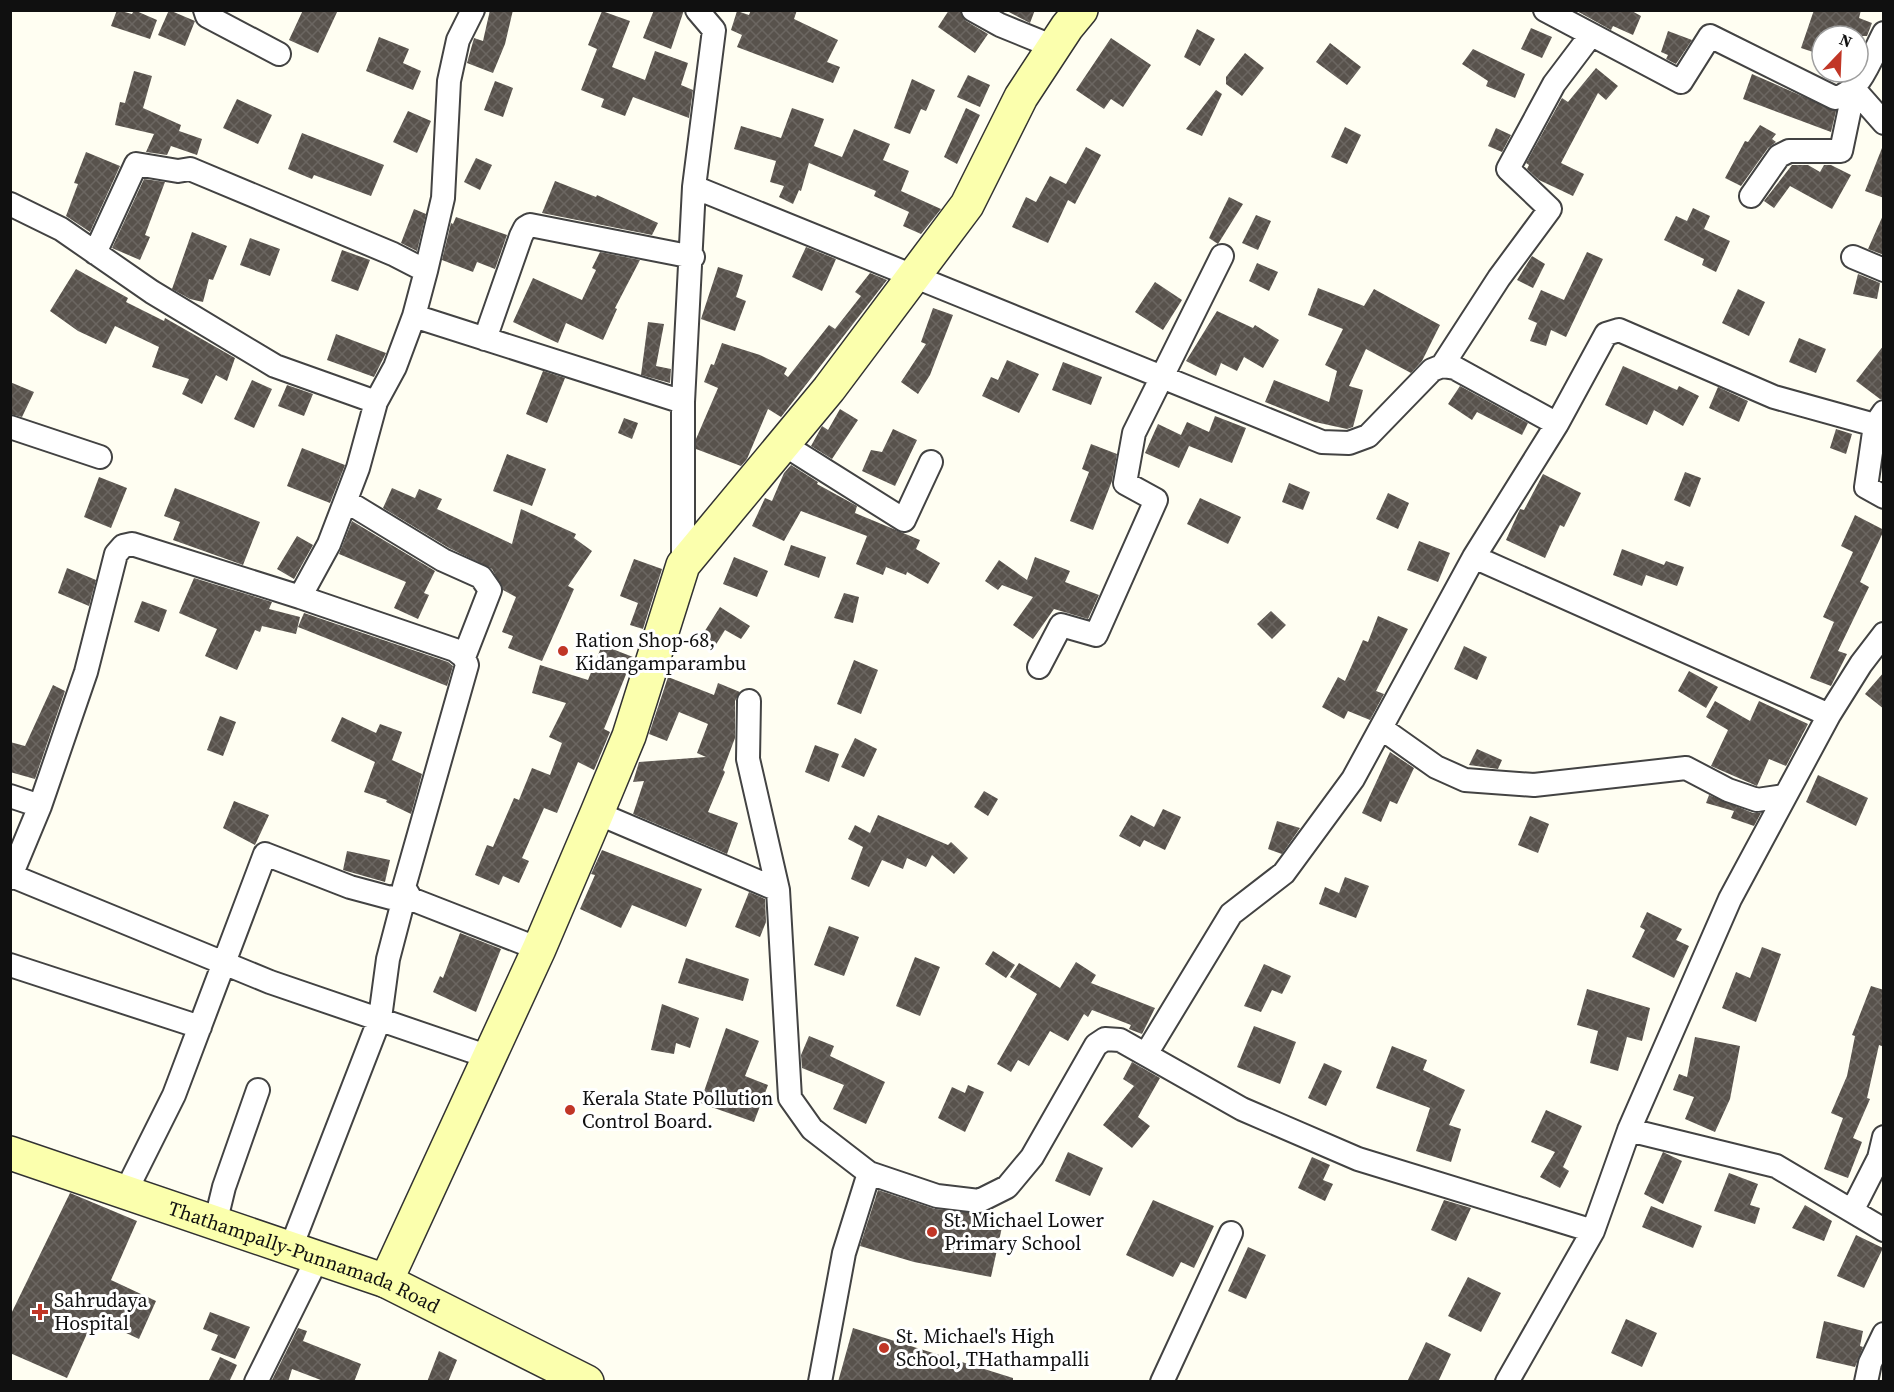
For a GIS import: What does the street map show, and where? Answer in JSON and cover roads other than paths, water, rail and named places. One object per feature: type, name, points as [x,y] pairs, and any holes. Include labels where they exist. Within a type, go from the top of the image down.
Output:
[{"type":"main road","points":[[386,1281],[539,949],[629,736],[683,565],[829,388],[967,205],[1021,97],[1081,10]]},
{"type":"main road","name":"Thathampally-Punnamada Road","points":[[10,1153],[386,1281],[587,1382]]},
{"type":"street","points":[[205,10],[207,16],[279,54]]},
{"type":"street","points":[[300,597],[329,544],[346,501],[376,402],[395,367],[414,316],[443,198],[449,81],[458,40],[473,10]]},
{"type":"street","points":[[683,565],[683,402],[693,257],[694,187],[714,30],[698,10]]},
{"type":"street","points":[[973,10],[999,26],[1054,47]]},
{"type":"street","points":[[1545,10],[1681,82],[1710,36],[1835,98],[1845,96],[1854,89]]},
{"type":"street","points":[[1751,196],[1779,156],[1789,151],[1841,151],[1854,89],[1884,33]]},
{"type":"street","points":[[1442,366],[1499,278],[1550,209],[1508,169],[1554,84],[1591,36]]},
{"type":"street","points":[[1854,89],[1884,123]]},
{"type":"street","points":[[95,253],[136,164],[178,171],[189,169],[393,254],[426,271]]},
{"type":"street","points":[[694,187],[1322,442],[1349,443],[1368,436],[1432,370],[1442,366],[1455,368],[1557,424]]},
{"type":"street","points":[[10,204],[61,230],[152,292],[275,366],[376,402]]},
{"type":"street","points":[[485,339],[521,236],[525,228],[531,225],[693,257]]},
{"type":"street","points":[[1039,667],[1061,625],[1096,635],[1156,500],[1125,483],[1134,433],[1160,376],[1222,256]]},
{"type":"street","points":[[1853,257],[1884,270]]},
{"type":"street","points":[[414,316],[683,402]]},
{"type":"street","points":[[1146,1054],[1224,923],[1237,908],[1284,873],[1353,779],[1474,557],[1557,424],[1606,334],[1619,330],[1774,397],[1879,418],[1866,487],[1884,497]]},
{"type":"street","points":[[10,427],[100,457]]},
{"type":"street","points":[[783,444],[904,520],[931,462]]},
{"type":"street","points":[[346,501],[443,560],[481,577],[490,590],[464,657]]},
{"type":"street","points":[[256,1382],[303,1254],[380,1018],[388,959],[405,894],[404,887],[467,665],[464,657],[455,650],[300,597],[132,544],[123,546],[116,554],[86,672],[40,806],[11,877],[270,982],[380,1018],[489,1057]]},
{"type":"street","points":[[1474,557],[1829,715]]},
{"type":"street","points":[[1507,1382],[1593,1231],[1629,1130],[1730,899],[1829,715],[1861,664],[1884,634]]},
{"type":"street","points":[[749,700],[748,759],[778,890],[790,1098],[812,1129],[869,1173],[937,1196],[979,1201],[1007,1187],[1032,1157],[1096,1045],[1105,1039],[1120,1040],[1242,1109],[1358,1159],[1593,1231]]},
{"type":"street","points":[[1381,728],[1436,767],[1465,780],[1534,785],[1686,768],[1728,790],[1757,800],[1785,796]]},
{"type":"street","points":[[10,796],[40,806]]},
{"type":"street","points":[[597,813],[778,890]]},
{"type":"street","points":[[125,1192],[174,1095],[265,854],[350,886],[392,898],[405,894]]},
{"type":"street","points":[[405,894],[539,949]]},
{"type":"street","points":[[10,965],[200,1027]]},
{"type":"street","points":[[215,1224],[224,1187],[258,1090]]},
{"type":"street","points":[[1629,1130],[1776,1166],[1884,1230]]},
{"type":"street","points":[[1852,1211],[1879,1158],[1884,1137]]},
{"type":"street","points":[[820,1382],[844,1253],[869,1173]]},
{"type":"street","points":[[1162,1382],[1231,1233]]},
{"type":"street","points":[[1866,1382],[1870,1363],[1884,1334]]},
{"type":"place","name":"Ration Shop-68, Kidangamparambu","points":[[563,651]]},
{"type":"place","name":"Kerala State Pollution Control Board.","points":[[570,1110]]},
{"type":"place","name":"St. Michael Lower Primary School","points":[[932,1232]]},
{"type":"place","name":"Sahrudaya Hospital","points":[[40,1312]]},
{"type":"place","name":"St. Michael's High School, THathampalli","points":[[884,1348]]}]
